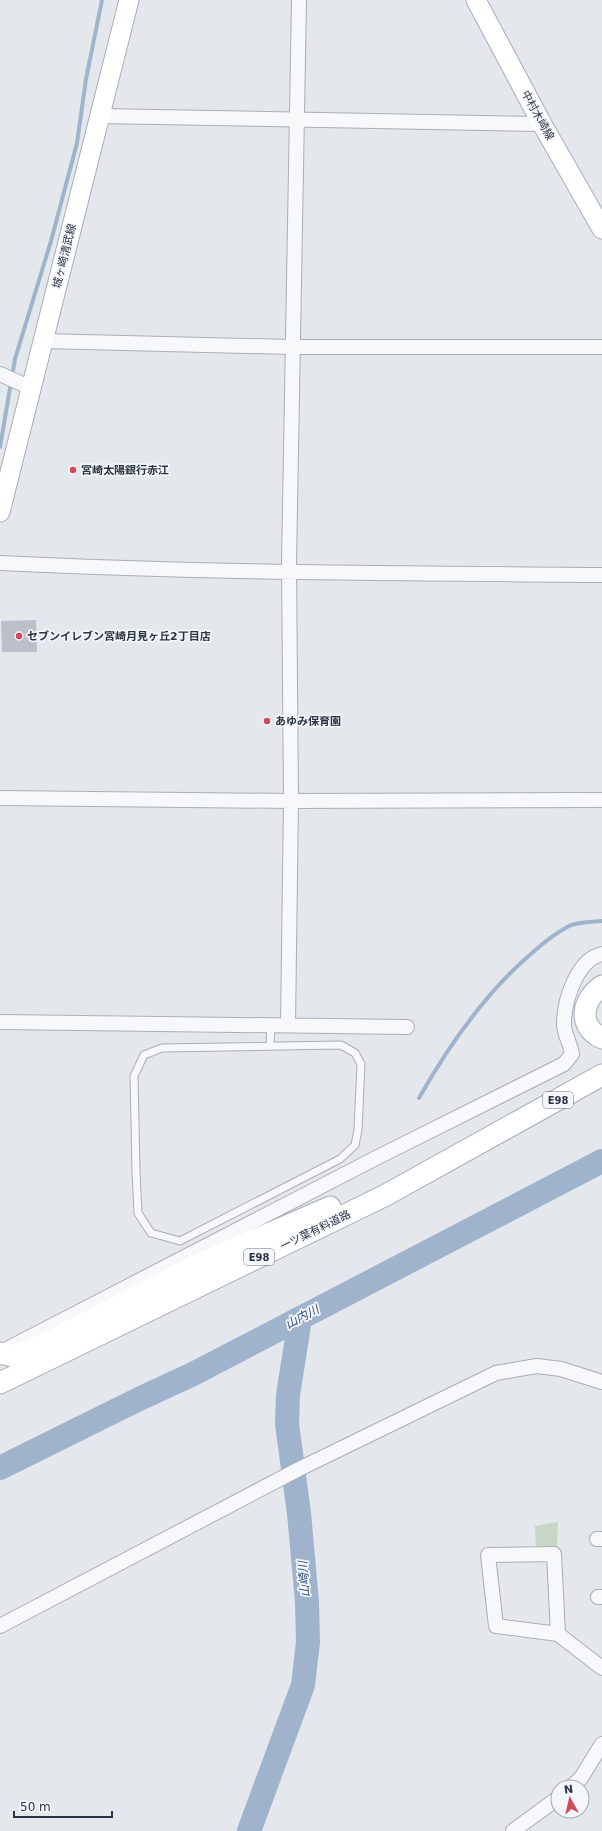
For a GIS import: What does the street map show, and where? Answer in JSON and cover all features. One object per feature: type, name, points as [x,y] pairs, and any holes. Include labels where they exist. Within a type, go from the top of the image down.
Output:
[{"type":"main road","name":"城ヶ崎清武線","points":[[0,512],[26,385],[43,341],[128,0]]},
{"type":"main road","name":"中村木崎線","points":[[476,0],[542,124],[602,229]]},
{"type":"main road","points":[[602,986],[588,1000],[585,1010],[586,1018],[590,1027],[602,1038]]},
{"type":"main road","name":"一ツ葉有料道路","points":[[0,1383],[379,1198],[602,1075]]},
{"type":"main road","points":[[0,1352],[13,1356],[49,1342],[197,1265],[328,1209],[460,1143],[515,1124]]},
{"type":"street","points":[[288,1025],[291,801],[289,573],[299,0]]},
{"type":"street","points":[[99,116],[542,124]]},
{"type":"street","points":[[43,341],[292,347],[602,346]]},
{"type":"street","points":[[2,375],[26,385]]},
{"type":"street","points":[[0,563],[73,567],[289,573],[602,575]]},
{"type":"street","points":[[0,798],[291,801],[602,800]]},
{"type":"street","points":[[0,1352],[371,1161],[564,1064],[572,1054],[564,1026],[565,1011],[576,977],[590,959],[602,954]]},
{"type":"street","points":[[0,1022],[407,1027]]},
{"type":"street","points":[[0,1626],[298,1470],[496,1373],[537,1366],[561,1369],[602,1382]]},
{"type":"street","points":[[558,1634],[554,1554],[488,1555],[496,1626],[558,1634],[602,1668]]},
{"type":"street","points":[[580,1779],[602,1744]]},
{"type":"street","points":[[516,1830],[550,1804]]},
{"type":"lane","points":[[270,1046],[271,1025]]},
{"type":"lane","points":[[341,1045],[355,1053],[361,1064],[358,1130],[354,1145],[340,1159],[180,1241],[150,1233],[138,1212],[136,1172],[134,1076],[144,1055],[162,1048],[270,1046],[341,1045]]},
{"type":"green space","points":[[558,1522],[557,1548],[536,1549],[535,1526]]},
{"type":"building","name":"セブンイレブン宮崎月見ヶ丘2丁目店","points":[[36,620],[37,652],[2,652],[1,621]]},
{"type":"waterway","points":[[0,447],[15,359],[51,241],[77,143],[86,79],[102,0]]},
{"type":"waterway","points":[[419,1098],[469,1021],[499,985],[515,969],[536,949],[569,926],[602,921]]},
{"type":"waterway","name":"山崎川","points":[[0,1468],[193,1374],[602,1161]]},
{"type":"waterway","name":"山崎川","points":[[249,1831],[303,1685],[308,1642],[307,1602],[299,1513],[287,1424],[288,1395],[300,1319]]},
{"type":"place","name":"宮崎太陽銀行赤江","points":[[73,470]]},
{"type":"place","name":"セブンイレブン宮崎月見ヶ丘2丁目店","points":[[19,636]]},
{"type":"place","name":"あゆみ保育園","points":[[267,721]]},
{"type":"water label","name":"山内川","points":[[302,1317]]}]
